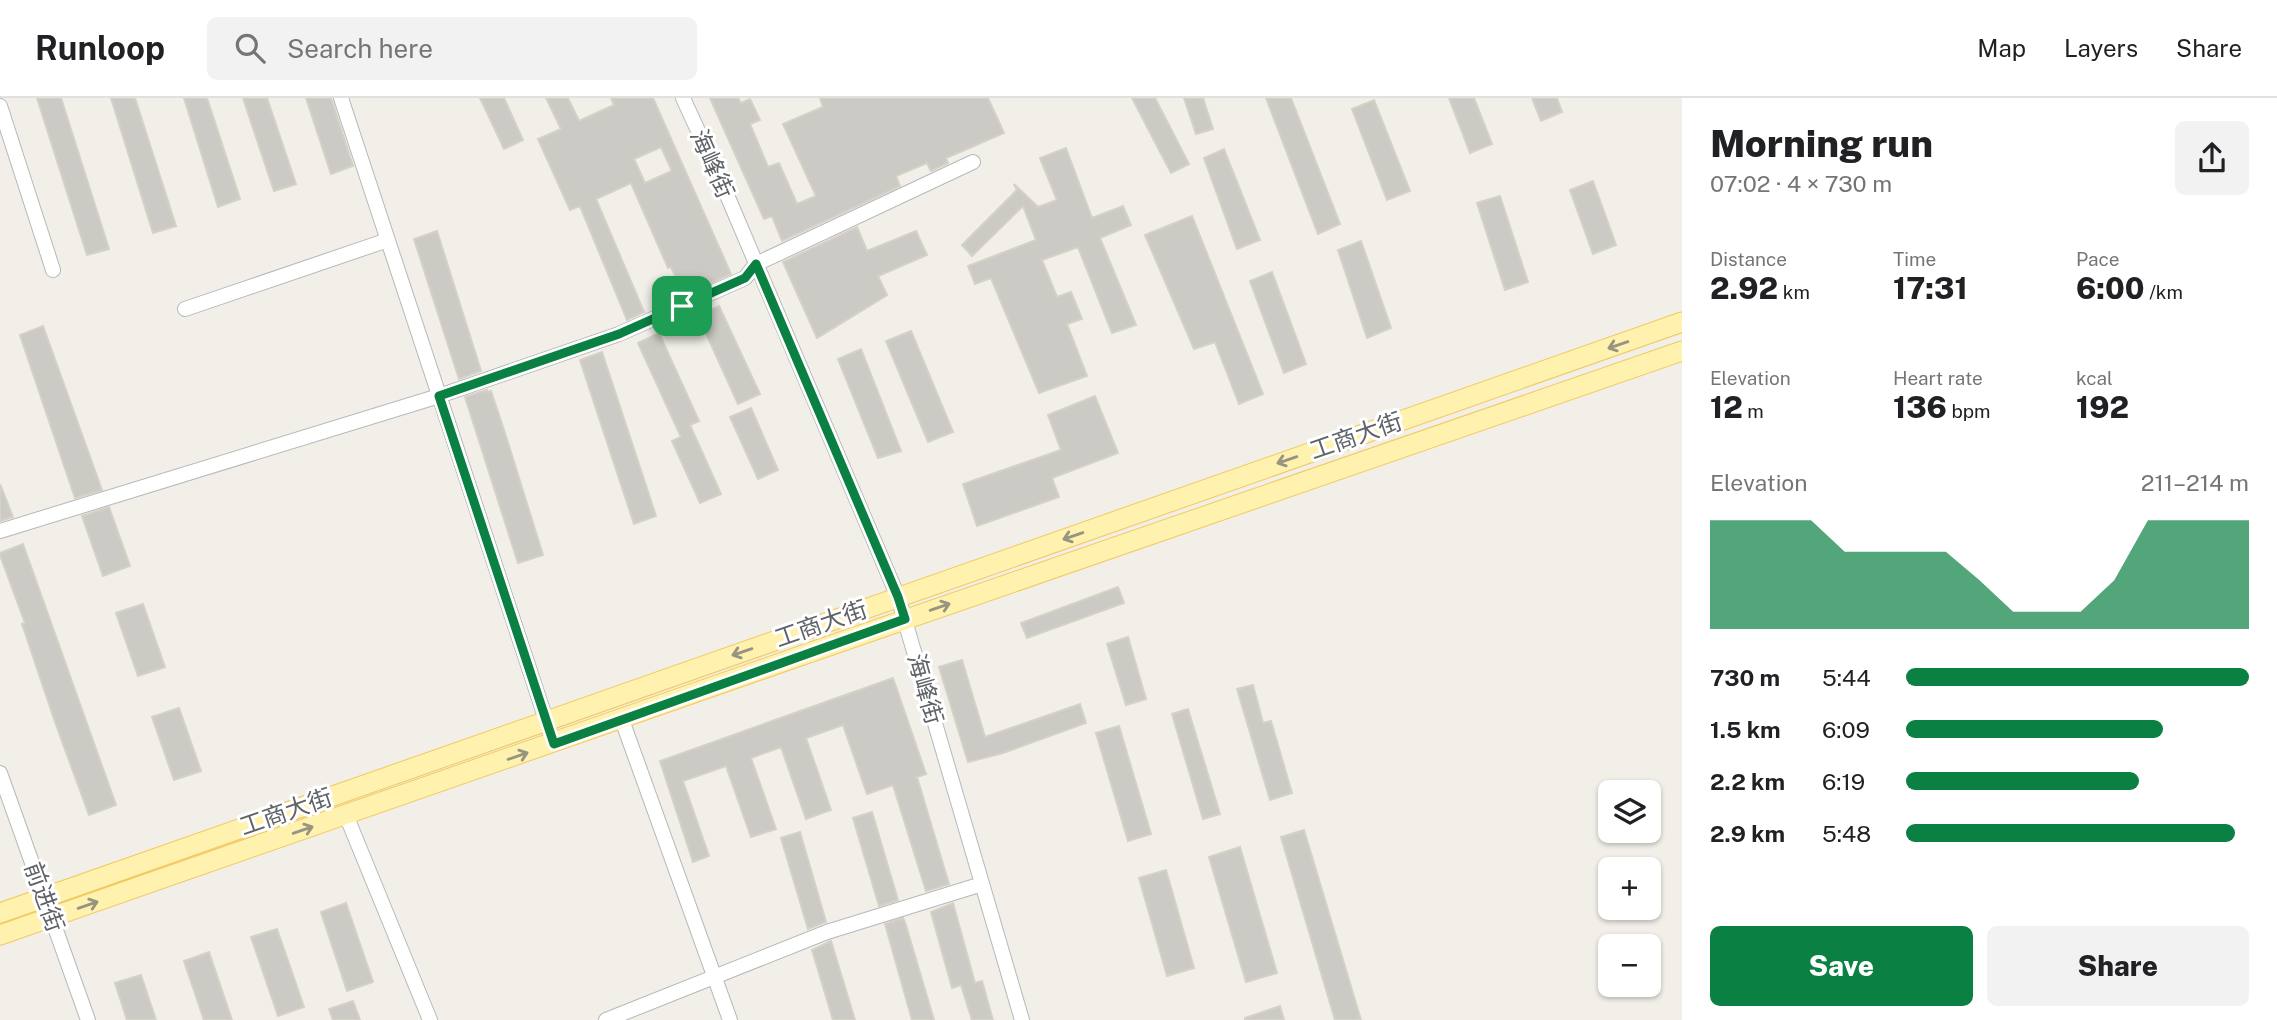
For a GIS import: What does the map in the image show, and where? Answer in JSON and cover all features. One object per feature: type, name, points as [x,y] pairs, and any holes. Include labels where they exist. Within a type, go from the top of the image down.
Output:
[{"type":"main road","name":"工商大街","points":[[0,913],[1682,322]]},
{"type":"main road","name":"工商大街","points":[[0,935],[1682,351]]},
{"type":"street","points":[[341,98],[554,744]]},
{"type":"street","name":"海峰街","points":[[683,98],[898,597],[1022,1020]]},
{"type":"street","points":[[0,106],[53,270]]},
{"type":"street","points":[[0,531],[439,396],[619,334],[745,278],[756,264],[973,162]]},
{"type":"street","points":[[185,309],[388,240]]},
{"type":"street","points":[[622,720],[730,1020]]},
{"type":"street","name":"前进街","points":[[0,773],[88,1020]]},
{"type":"street","points":[[346,815],[430,1020]]},
{"type":"street","points":[[606,1020],[827,932],[982,884]]},
{"type":"building","points":[[37,98],[61,98],[109,249],[87,255]]},
{"type":"building","points":[[111,98],[135,98],[176,226],[153,233]]},
{"type":"building","points":[[184,98],[207,98],[240,199],[218,207]]},
{"type":"building","points":[[243,98],[267,98],[296,184],[274,191]]},
{"type":"building","points":[[306,98],[331,98],[353,166],[331,174]]},
{"type":"building","points":[[480,98],[504,98],[523,140],[504,149]]},
{"type":"building","points":[[546,98],[568,98],[579,121],[614,105],[611,98],[653,98],[731,274],[684,295],[671,267],[668,268],[631,183],[596,199],[644,312],[627,320],[580,206],[570,210],[538,139],[561,129]],"holes":[[[661,147],[672,171],[645,183],[634,159]]]},
{"type":"building","points":[[710,98],[738,98],[741,103],[750,99],[760,120],[750,124],[768,167],[779,163],[797,204],[816,196],[783,124],[823,107],[820,98],[988,98],[1004,133],[946,158],[948,163],[931,171],[927,163],[896,176],[900,186],[782,241],[772,216],[764,219]]},
{"type":"building","points":[[1132,98],[1155,98],[1189,164],[1171,173]]},
{"type":"building","points":[[1184,98],[1203,98],[1213,129],[1196,134]]},
{"type":"building","points":[[1266,98],[1291,98],[1340,224],[1318,234]]},
{"type":"building","points":[[1449,98],[1474,98],[1492,144],[1470,153]]},
{"type":"building","points":[[1532,98],[1557,98],[1562,112],[1541,121]]},
{"type":"building","points":[[1374,100],[1410,191],[1387,200],[1352,109]]},
{"type":"building","points":[[1066,148],[1092,218],[1123,206],[1131,225],[1100,238],[1136,325],[1112,333],[1078,247],[1042,260],[1057,297],[1071,292],[1082,319],[1067,324],[1087,376],[1039,393],[991,278],[975,284],[968,266],[1036,240],[1023,206],[972,256],[962,245],[1017,190],[1014,184],[1038,207],[1057,200],[1040,158]]},
{"type":"building","points":[[1224,149],[1260,240],[1237,249],[1204,158]]},
{"type":"building","points":[[1593,181],[1616,245],[1593,254],[1570,190]]},
{"type":"building","points":[[1500,196],[1528,282],[1505,290],[1477,203]]},
{"type":"building","points":[[1192,216],[1263,394],[1239,404],[1215,342],[1194,349],[1145,235]]},
{"type":"building","points":[[857,227],[867,251],[916,231],[927,255],[878,276],[887,295],[817,338],[783,262]]},
{"type":"building","points":[[437,231],[481,371],[459,379],[414,239]]},
{"type":"building","points":[[1361,241],[1391,328],[1367,338],[1338,250]]},
{"type":"building","points":[[1272,272],[1306,364],[1284,373],[1250,281]]},
{"type":"building","points":[[719,306],[760,394],[738,404],[698,316]]},
{"type":"building","points":[[43,326],[102,490],[75,498],[20,335]]},
{"type":"building","points":[[911,331],[953,432],[928,442],[886,341]]},
{"type":"building","points":[[659,333],[699,421],[690,425],[721,494],[700,503],[672,441],[681,437],[638,343]]},
{"type":"building","points":[[861,349],[901,451],[878,458],[838,359]]},
{"type":"building","points":[[602,352],[656,516],[634,524],[580,360]]},
{"type":"building","points":[[491,391],[543,555],[518,563],[465,397]]},
{"type":"building","points":[[1095,396],[1118,453],[1052,478],[1059,497],[977,526],[963,484],[1061,450],[1048,415]]},
{"type":"building","points":[[751,408],[778,470],[758,479],[730,417]]},
{"type":"building","points":[[0,484],[13,517],[0,521]]},
{"type":"building","points":[[109,507],[130,566],[103,576],[82,516]]},
{"type":"building","points":[[23,544],[116,805],[89,815],[0,555]]},
{"type":"building","points":[[1118,587],[1124,603],[1027,638],[1021,623]]},
{"type":"building","points":[[143,604],[165,667],[138,676],[116,613]]},
{"type":"building","points":[[1128,637],[1146,699],[1126,705],[1107,644]]},
{"type":"building","points":[[962,660],[985,737],[1080,704],[1086,723],[1003,753],[968,762],[939,667]]},
{"type":"building","points":[[893,678],[926,774],[917,777],[949,884],[926,891],[893,785],[867,794],[843,725],[806,738],[831,810],[806,819],[781,747],[751,758],[776,829],[751,837],[726,766],[683,781],[709,856],[693,862],[660,761]]},
{"type":"building","points":[[1253,685],[1263,723],[1271,721],[1292,793],[1270,800],[1237,689]]},
{"type":"building","points":[[179,708],[201,771],[174,780],[152,717]]},
{"type":"building","points":[[1188,709],[1220,814],[1203,819],[1172,714]]},
{"type":"building","points":[[1119,726],[1151,834],[1128,841],[1096,733]]},
{"type":"building","points":[[872,812],[898,900],[879,906],[853,818]]},
{"type":"building","points":[[1304,830],[1361,1020],[1335,1020],[1281,837]]},
{"type":"building","points":[[800,832],[826,922],[808,929],[781,838]]},
{"type":"building","points":[[1240,847],[1277,973],[1246,982],[1209,857]]},
{"type":"building","points":[[1166,870],[1194,968],[1167,976],[1139,878]]},
{"type":"building","points":[[346,903],[373,982],[347,991],[321,912]]},
{"type":"building","points":[[953,903],[975,983],[982,981],[993,1020],[972,1020],[961,985],[952,988],[931,912]]},
{"type":"building","points":[[903,918],[934,1020],[912,1020],[885,924]]},
{"type":"building","points":[[277,929],[304,1007],[278,1016],[251,937]]},
{"type":"building","points":[[831,941],[855,1020],[833,1020],[812,950]]},
{"type":"building","points":[[209,952],[232,1020],[204,1020],[184,961]]},
{"type":"building","points":[[141,975],[156,1020],[127,1020],[115,983]]},
{"type":"building","points":[[353,1001],[360,1020],[333,1020],[329,1009]]},
{"type":"building","points":[[1280,1006],[1284,1020],[1245,1020],[1245,1018]]},
{"type":"route","points":[[756,264],[905,619],[554,744],[439,396],[619,334],[682,306],[745,278],[756,264]]}]
